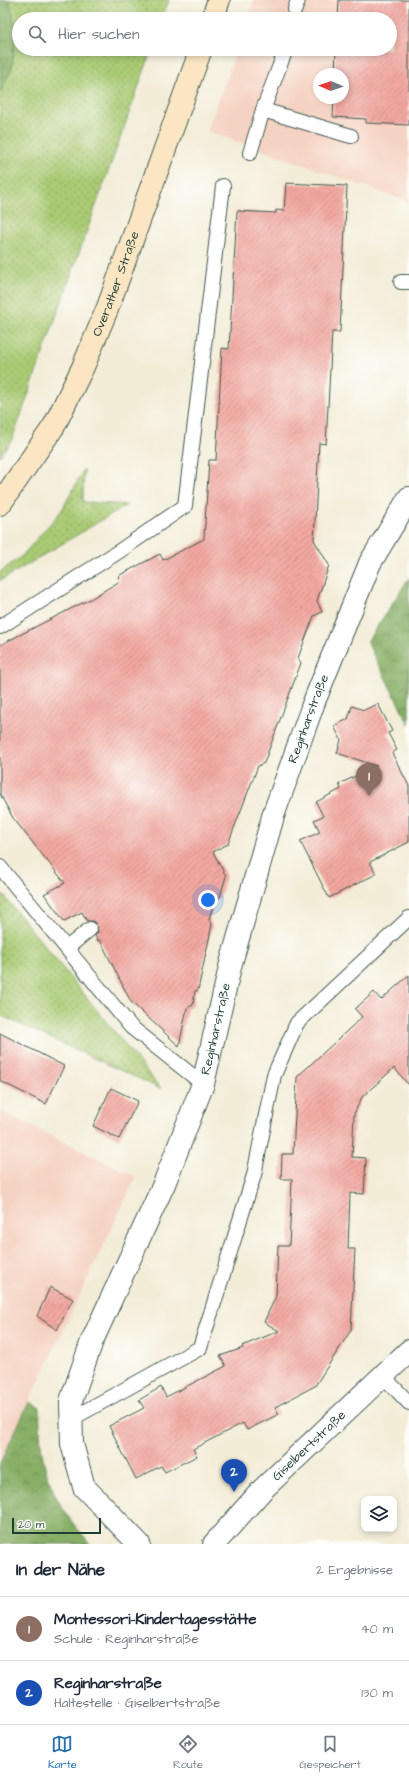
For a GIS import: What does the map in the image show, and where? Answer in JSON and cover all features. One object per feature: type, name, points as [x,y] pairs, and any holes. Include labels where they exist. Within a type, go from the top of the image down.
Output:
[{"type":"main road","points":[[215,12],[219,0]]},
{"type":"main road","name":"Overather Straße","points":[[0,504],[54,426],[83,367],[110,299],[198,56]]},
{"type":"street","name":"Reginharstraße","points":[[139,1544],[84,1487],[72,1444],[71,1401],[92,1341],[164,1184],[203,1084],[231,963],[274,813],[314,702],[370,562],[409,498]]},
{"type":"street","name":"Giselbertstraße","points":[[214,1544],[263,1489],[409,1351]]},
{"type":"lane","points":[[250,153],[263,110],[283,56]]},
{"type":"lane","points":[[263,110],[351,136]]},
{"type":"lane","points":[[0,627],[121,550],[185,506],[223,186]]},
{"type":"lane","points":[[0,867],[131,1027],[203,1084]]},
{"type":"lane","points":[[71,1418],[200,1348],[254,1175],[274,1075],[296,1023],[409,918]]},
{"type":"lane","points":[[66,948],[90,929]]},
{"type":"lane","points":[[383,1376],[409,1403]]},
{"type":"shaded area","points":[[254,0],[409,0],[409,202],[207,131],[234,56],[397,56],[397,12],[250,12]]},
{"type":"shaded area","points":[[0,1111],[136,1177],[0,1463]]},
{"type":"green space","points":[[0,0],[9,0],[12,12],[13,56],[12,67],[0,93]]},
{"type":"green space","points":[[9,0],[169,0],[165,12],[12,12]]},
{"type":"green space","points":[[13,56],[149,56],[12,440],[0,456],[0,93],[12,67]]},
{"type":"green space","points":[[84,469],[83,502],[127,505],[0,581],[0,572],[22,556],[62,510]]},
{"type":"green space","points":[[409,578],[409,724],[367,642]]},
{"type":"green space","points":[[0,891],[161,1089],[0,1015]]},
{"type":"green space","points":[[29,1402],[40,1408],[42,1448],[50,1482],[66,1513],[91,1544],[0,1544],[0,1463]]},
{"type":"building","points":[[339,0],[409,0],[409,125],[366,123],[366,119],[333,117],[334,104],[349,104],[349,68],[335,68],[336,56],[397,56],[397,12],[338,12]]},
{"type":"building","points":[[286,183],[347,186],[340,332],[332,332],[326,444],[319,443],[314,540],[329,565],[317,601],[322,612],[314,616],[307,634],[298,658],[301,663],[264,763],[258,766],[228,844],[213,852],[226,876],[220,897],[215,900],[209,919],[212,925],[198,990],[195,991],[193,1005],[187,1008],[179,1046],[131,1002],[100,940],[98,941],[95,936],[98,932],[96,923],[93,921],[87,921],[82,912],[64,921],[44,894],[65,883],[13,818],[0,794],[0,645],[92,598],[120,581],[118,576],[160,554],[163,560],[204,539],[209,460],[216,460],[222,348],[229,349],[237,211],[276,213],[276,210],[284,211]]},
{"type":"building","points":[[378,704],[392,731],[388,733],[397,750],[392,753],[409,786],[409,842],[370,862],[376,874],[329,898],[300,841],[320,832],[314,820],[323,816],[316,802],[341,789],[339,784],[377,766],[337,753],[341,740],[334,726],[348,719],[352,706],[364,710]]},
{"type":"building","points":[[409,975],[409,1085],[394,1068],[362,1097],[354,1114],[352,1157],[366,1158],[364,1194],[350,1193],[348,1249],[355,1249],[351,1330],[315,1386],[275,1407],[279,1414],[247,1430],[243,1423],[193,1449],[197,1456],[165,1472],[161,1466],[136,1479],[109,1426],[144,1408],[139,1400],[161,1387],[166,1397],[226,1366],[220,1356],[243,1348],[242,1346],[279,1331],[264,1322],[276,1296],[278,1246],[289,1246],[292,1179],[281,1179],[282,1154],[293,1154],[297,1077],[362,1017],[355,1009],[374,992],[381,1000]]},
{"type":"building","points":[[0,1033],[64,1066],[46,1104],[0,1081]]},
{"type":"building","points":[[111,1088],[138,1101],[119,1139],[93,1126]]},
{"type":"building","points":[[50,1287],[73,1299],[57,1330],[37,1316]]},
{"type":"place","name":"Montessori-Kindertagesstätte","points":[[369,796]]},
{"type":"place","name":"Reginharstraße","points":[[234,1492]]}]
